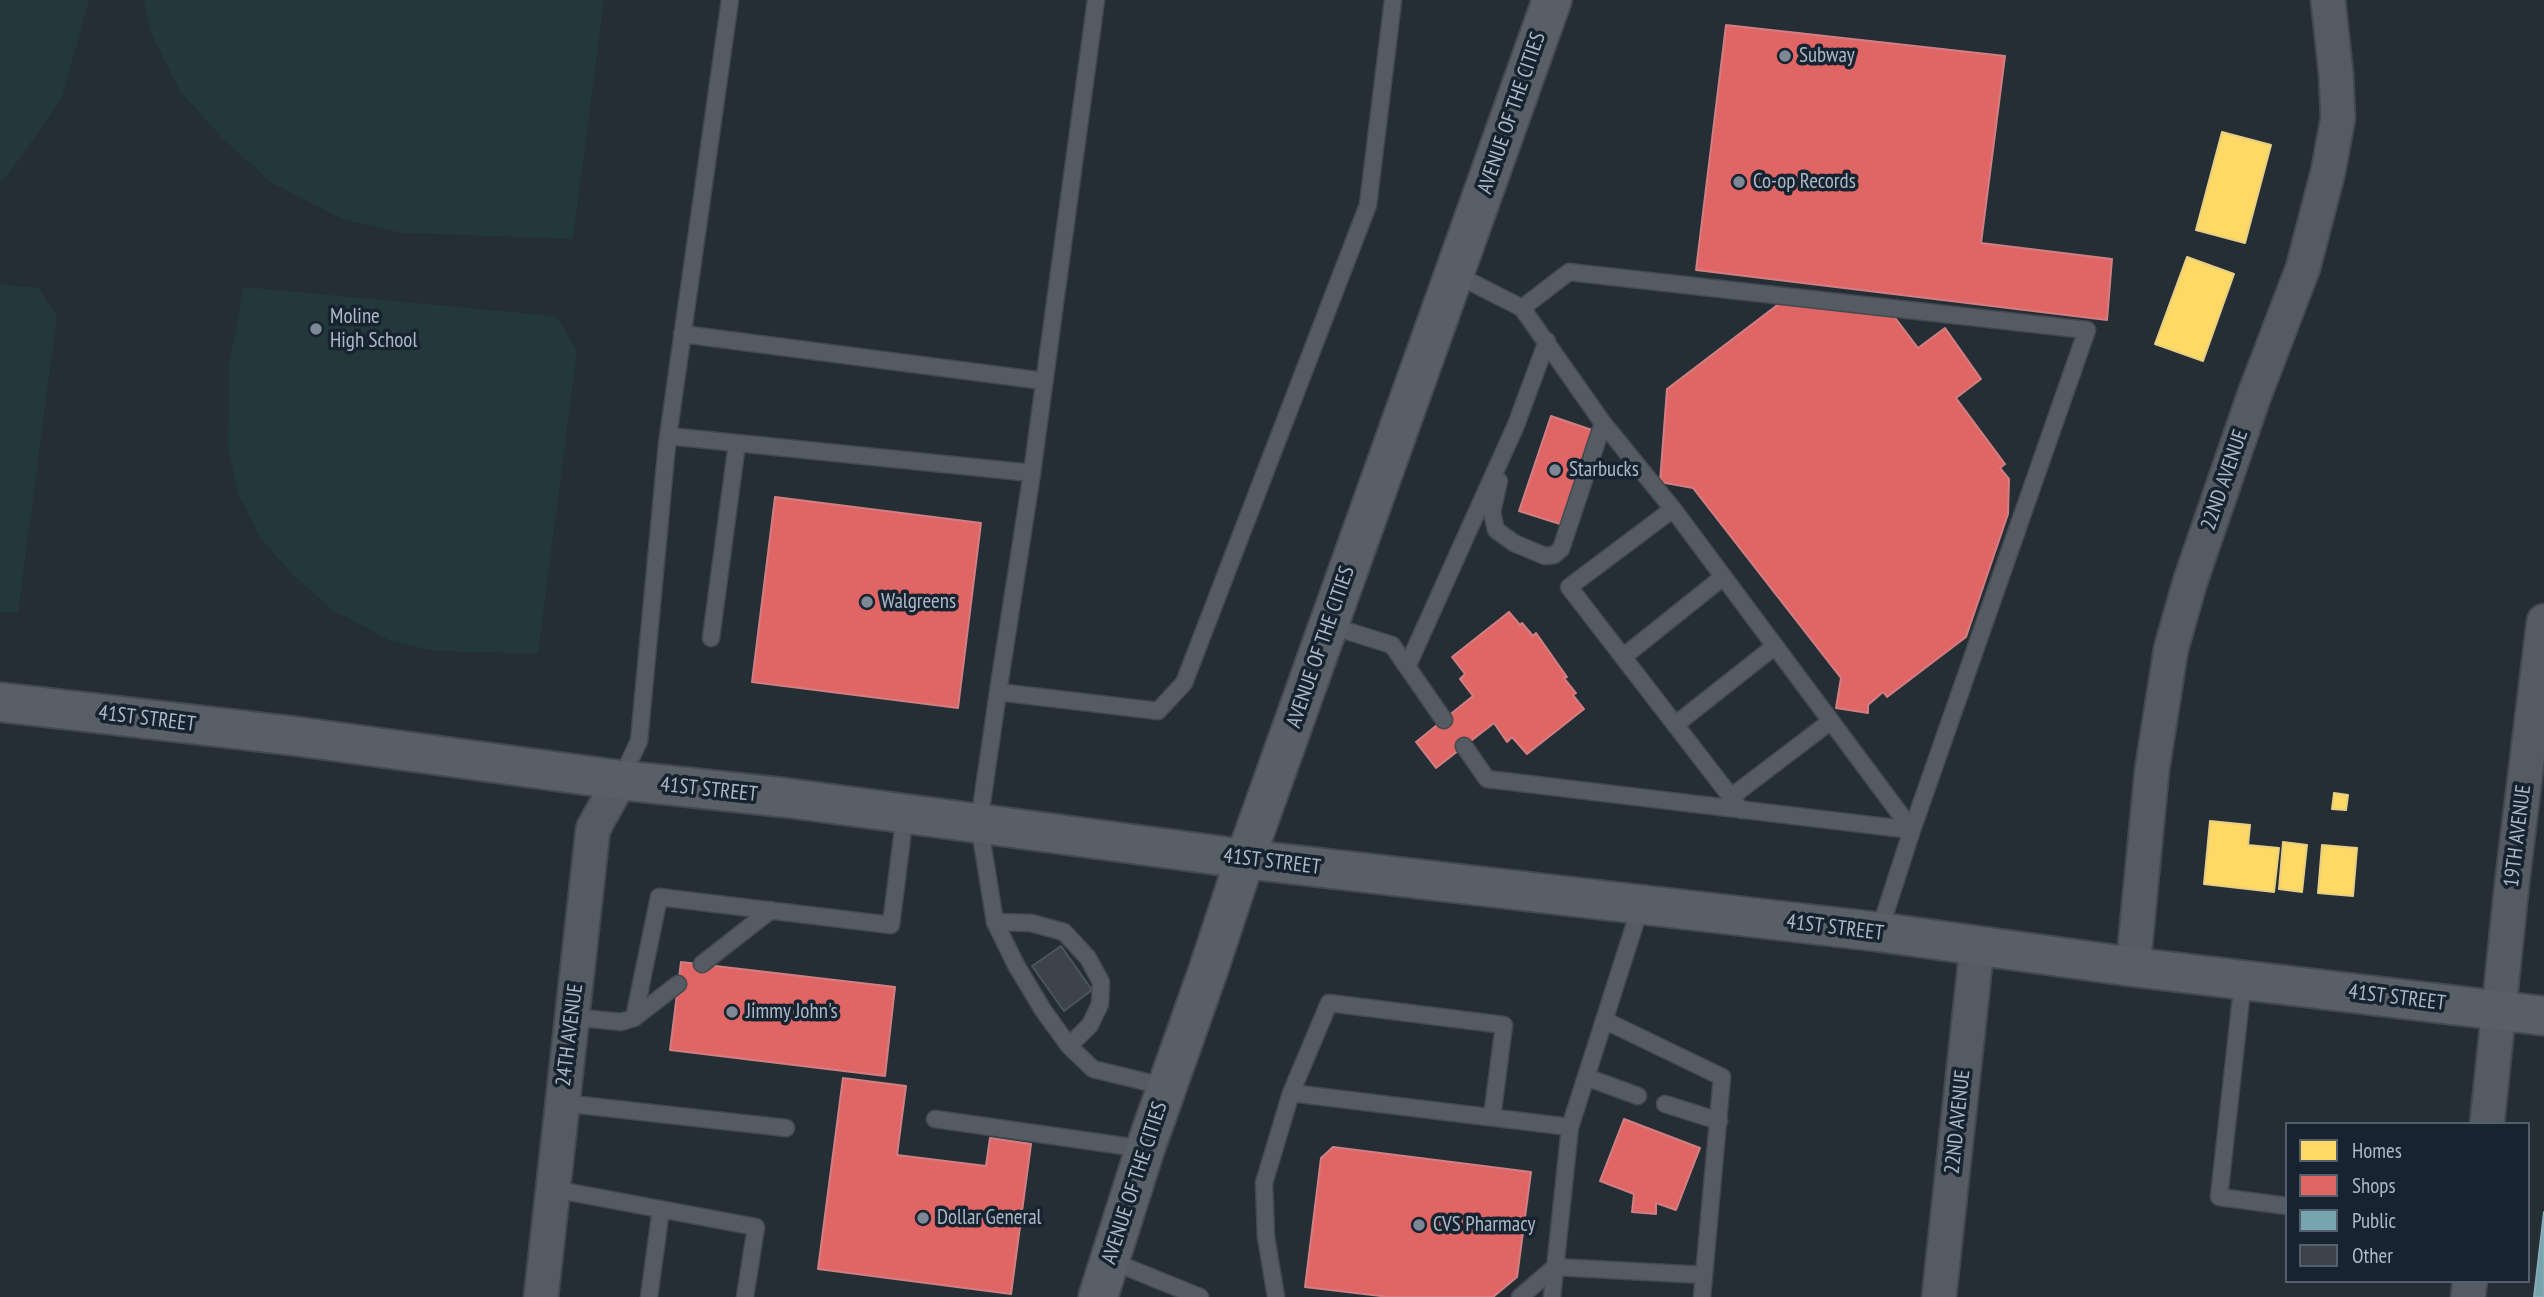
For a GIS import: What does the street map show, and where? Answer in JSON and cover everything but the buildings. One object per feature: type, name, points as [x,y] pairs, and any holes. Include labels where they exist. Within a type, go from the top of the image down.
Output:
[{"type":"street","name":"AVENUE OF THE CITIES","points":[[1098,1297],[1145,1149],[1245,859],[1552,0]]},
{"type":"street","name":"22ND AVENUE","points":[[2133,967],[2152,770],[2171,649],[2190,582],[2254,396],[2303,268],[2329,173],[2338,118],[2328,0]]},
{"type":"street","name":"19TH AVENUE","points":[[2487,1122],[2544,621]]},
{"type":"street","name":"41ST STREET","points":[[0,702],[294,736],[1245,859],[1879,932],[2133,967],[2544,1016]]},
{"type":"street","name":"24TH AVENUE","points":[[541,1297],[593,829],[620,780]]},
{"type":"street","name":"22ND AVENUE","points":[[1939,1297],[1977,947]]},
{"type":"lane","points":[[620,780],[639,741],[667,436],[730,0]]},
{"type":"lane","points":[[1096,0],[1032,473],[979,823],[995,922],[1016,965],[1069,1046],[1093,1069],[1167,1087]]},
{"type":"lane","points":[[998,692],[1158,711],[1184,682],[1367,205],[1393,0]]},
{"type":"lane","points":[[1522,308],[1569,272],[2087,330],[1912,830],[1879,932]]},
{"type":"lane","points":[[1455,274],[1522,308],[1603,423],[1672,509],[1912,830]]},
{"type":"lane","points":[[682,334],[1044,380]]},
{"type":"lane","points":[[1408,667],[1516,425],[1547,341]]},
{"type":"lane","points":[[1516,425],[1492,512],[1496,530],[1514,543],[1545,556],[1554,555],[1561,549],[1603,423]]},
{"type":"lane","points":[[667,436],[1032,473]]},
{"type":"lane","points":[[711,638],[737,443]]},
{"type":"lane","points":[[1672,509],[1569,587],[1736,803]]},
{"type":"lane","points":[[1623,657],[1723,577]]},
{"type":"lane","points":[[1328,625],[1392,645],[1444,720]]},
{"type":"lane","points":[[1675,725],[1775,646]]},
{"type":"lane","points":[[1736,803],[1831,721]]},
{"type":"lane","points":[[1464,746],[1487,779],[1736,803],[1912,830]]},
{"type":"lane","points":[[634,1018],[659,897],[891,925],[905,814]]},
{"type":"lane","points":[[1552,1297],[1570,1127],[1641,905]]},
{"type":"lane","points":[[702,964],[771,910]]},
{"type":"lane","points":[[995,922],[1031,923],[1064,932],[1088,958],[1101,982],[1100,1004],[1090,1025],[1069,1046]]},
{"type":"lane","points":[[2244,980],[2219,1197],[2285,1206]]},
{"type":"lane","points":[[572,1017],[621,1022],[634,1018],[678,984]]},
{"type":"lane","points":[[1276,1297],[1266,1237],[1264,1183],[1291,1093],[1329,1003],[1504,1025],[1492,1118]]},
{"type":"lane","points":[[1604,1020],[1722,1077],[1702,1297]]},
{"type":"lane","points":[[1586,1077],[1638,1096]]},
{"type":"lane","points":[[1291,1093],[1570,1127]]},
{"type":"lane","points":[[562,1102],[786,1128]]},
{"type":"lane","points":[[1665,1104],[1719,1121]]},
{"type":"lane","points":[[935,1119],[1145,1149]]},
{"type":"lane","points":[[553,1189],[756,1227],[745,1297]]},
{"type":"lane","points":[[649,1297],[661,1209]]},
{"type":"lane","points":[[1109,1260],[1200,1297]]},
{"type":"lane","points":[[1520,1297],[1555,1266],[1704,1275]]},
{"type":"green space","points":[[0,0],[89,0],[62,98],[8,175],[0,180]]},
{"type":"green space","points":[[144,0],[604,0],[573,239],[403,233],[344,220],[272,183],[222,138],[180,91],[150,31]]},
{"type":"green space","points":[[0,284],[38,288],[57,316],[18,612],[0,612]]},
{"type":"green space","points":[[244,287],[556,316],[577,350],[538,654],[435,651],[391,641],[334,611],[293,575],[260,537],[238,493],[228,447],[229,364]]},
{"type":"place","name":"Subway","points":[[1785,56]]},
{"type":"place","name":"Co-op Records","points":[[1739,182]]},
{"type":"place","name":"Moline High School","points":[[316,329]]},
{"type":"place","name":"Starbucks","points":[[1555,470]]},
{"type":"place","name":"Walgreens","points":[[867,602]]},
{"type":"place","name":"Jimmy John's","points":[[732,1012]]},
{"type":"place","name":"Dollar General","points":[[923,1218]]},
{"type":"place","name":"CVS Pharmacy","points":[[1419,1225]]}]
